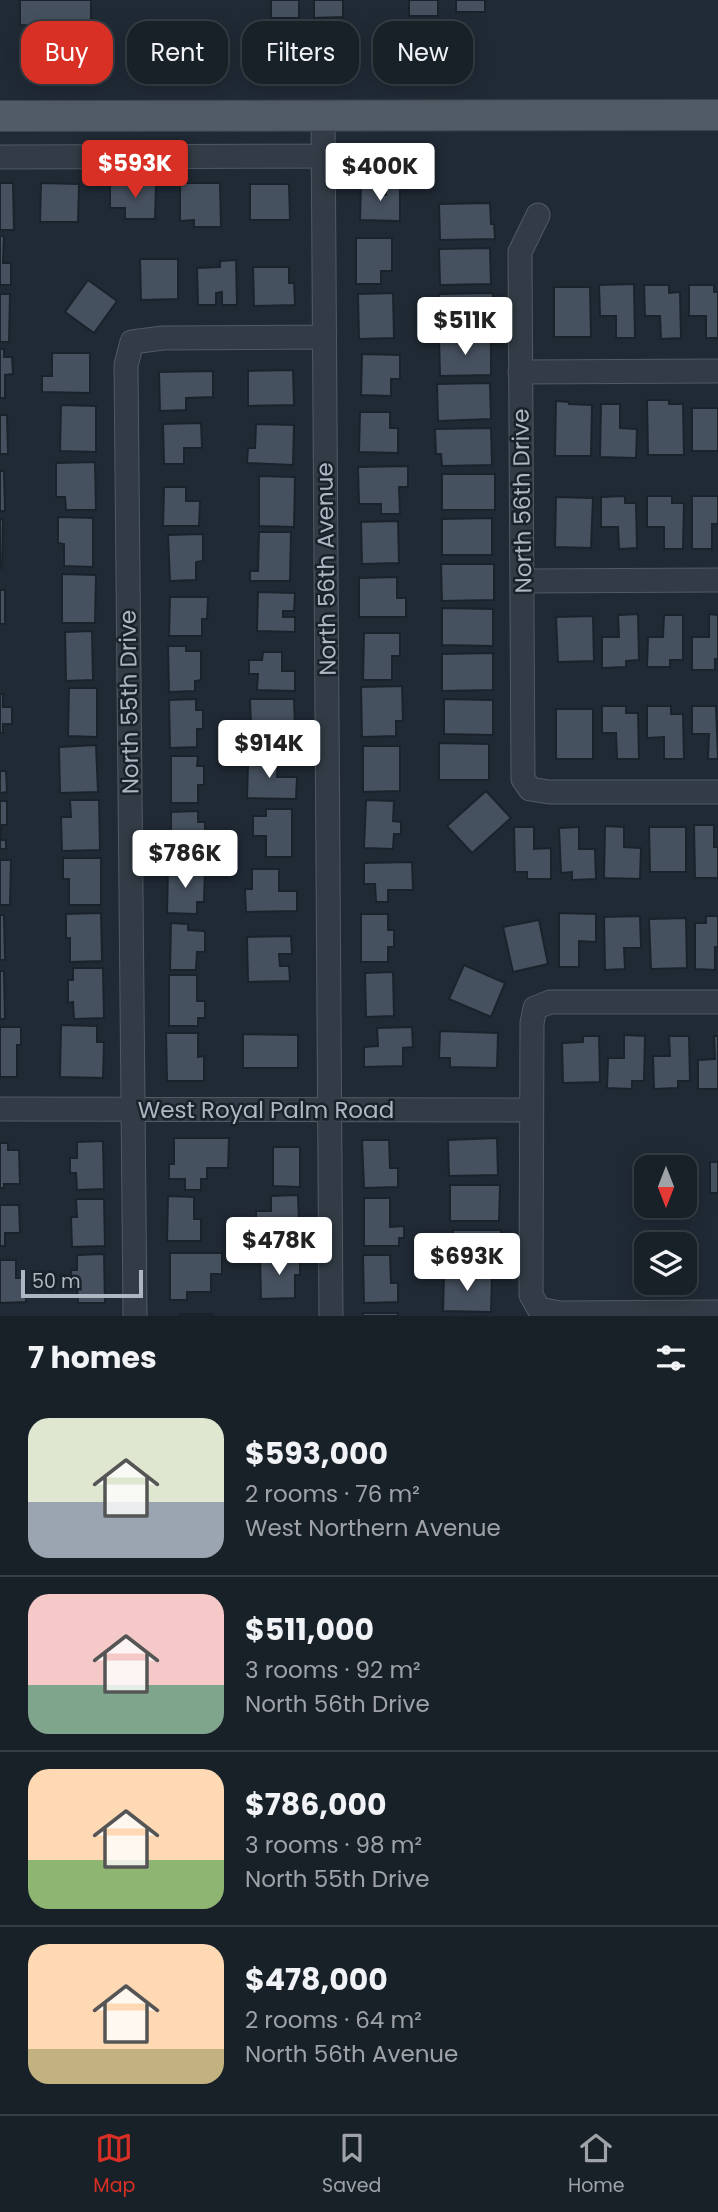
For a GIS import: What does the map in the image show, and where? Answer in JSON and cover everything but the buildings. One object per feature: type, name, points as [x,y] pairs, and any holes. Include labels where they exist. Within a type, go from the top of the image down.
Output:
[{"type":"main road","points":[[0,116],[718,115]]},
{"type":"street","name":"North 56th Avenue","points":[[323,116],[331,1316]]},
{"type":"street","points":[[0,157],[405,156]]},
{"type":"street","name":"North 56th Drive","points":[[538,215],[520,252],[523,779],[530,789],[549,792],[718,792]]},
{"type":"street","name":"North 55th Drive","points":[[135,1316],[126,365],[132,342],[163,338],[323,337]]},
{"type":"street","points":[[520,372],[718,371]]},
{"type":"street","points":[[523,580],[718,580]]},
{"type":"street","points":[[718,1002],[550,1002],[535,1008],[532,1023],[531,1110],[531,1295],[539,1309],[560,1313],[718,1312]]},
{"type":"street","name":"West Royal Palm Road","points":[[0,1110],[531,1110]]}]
